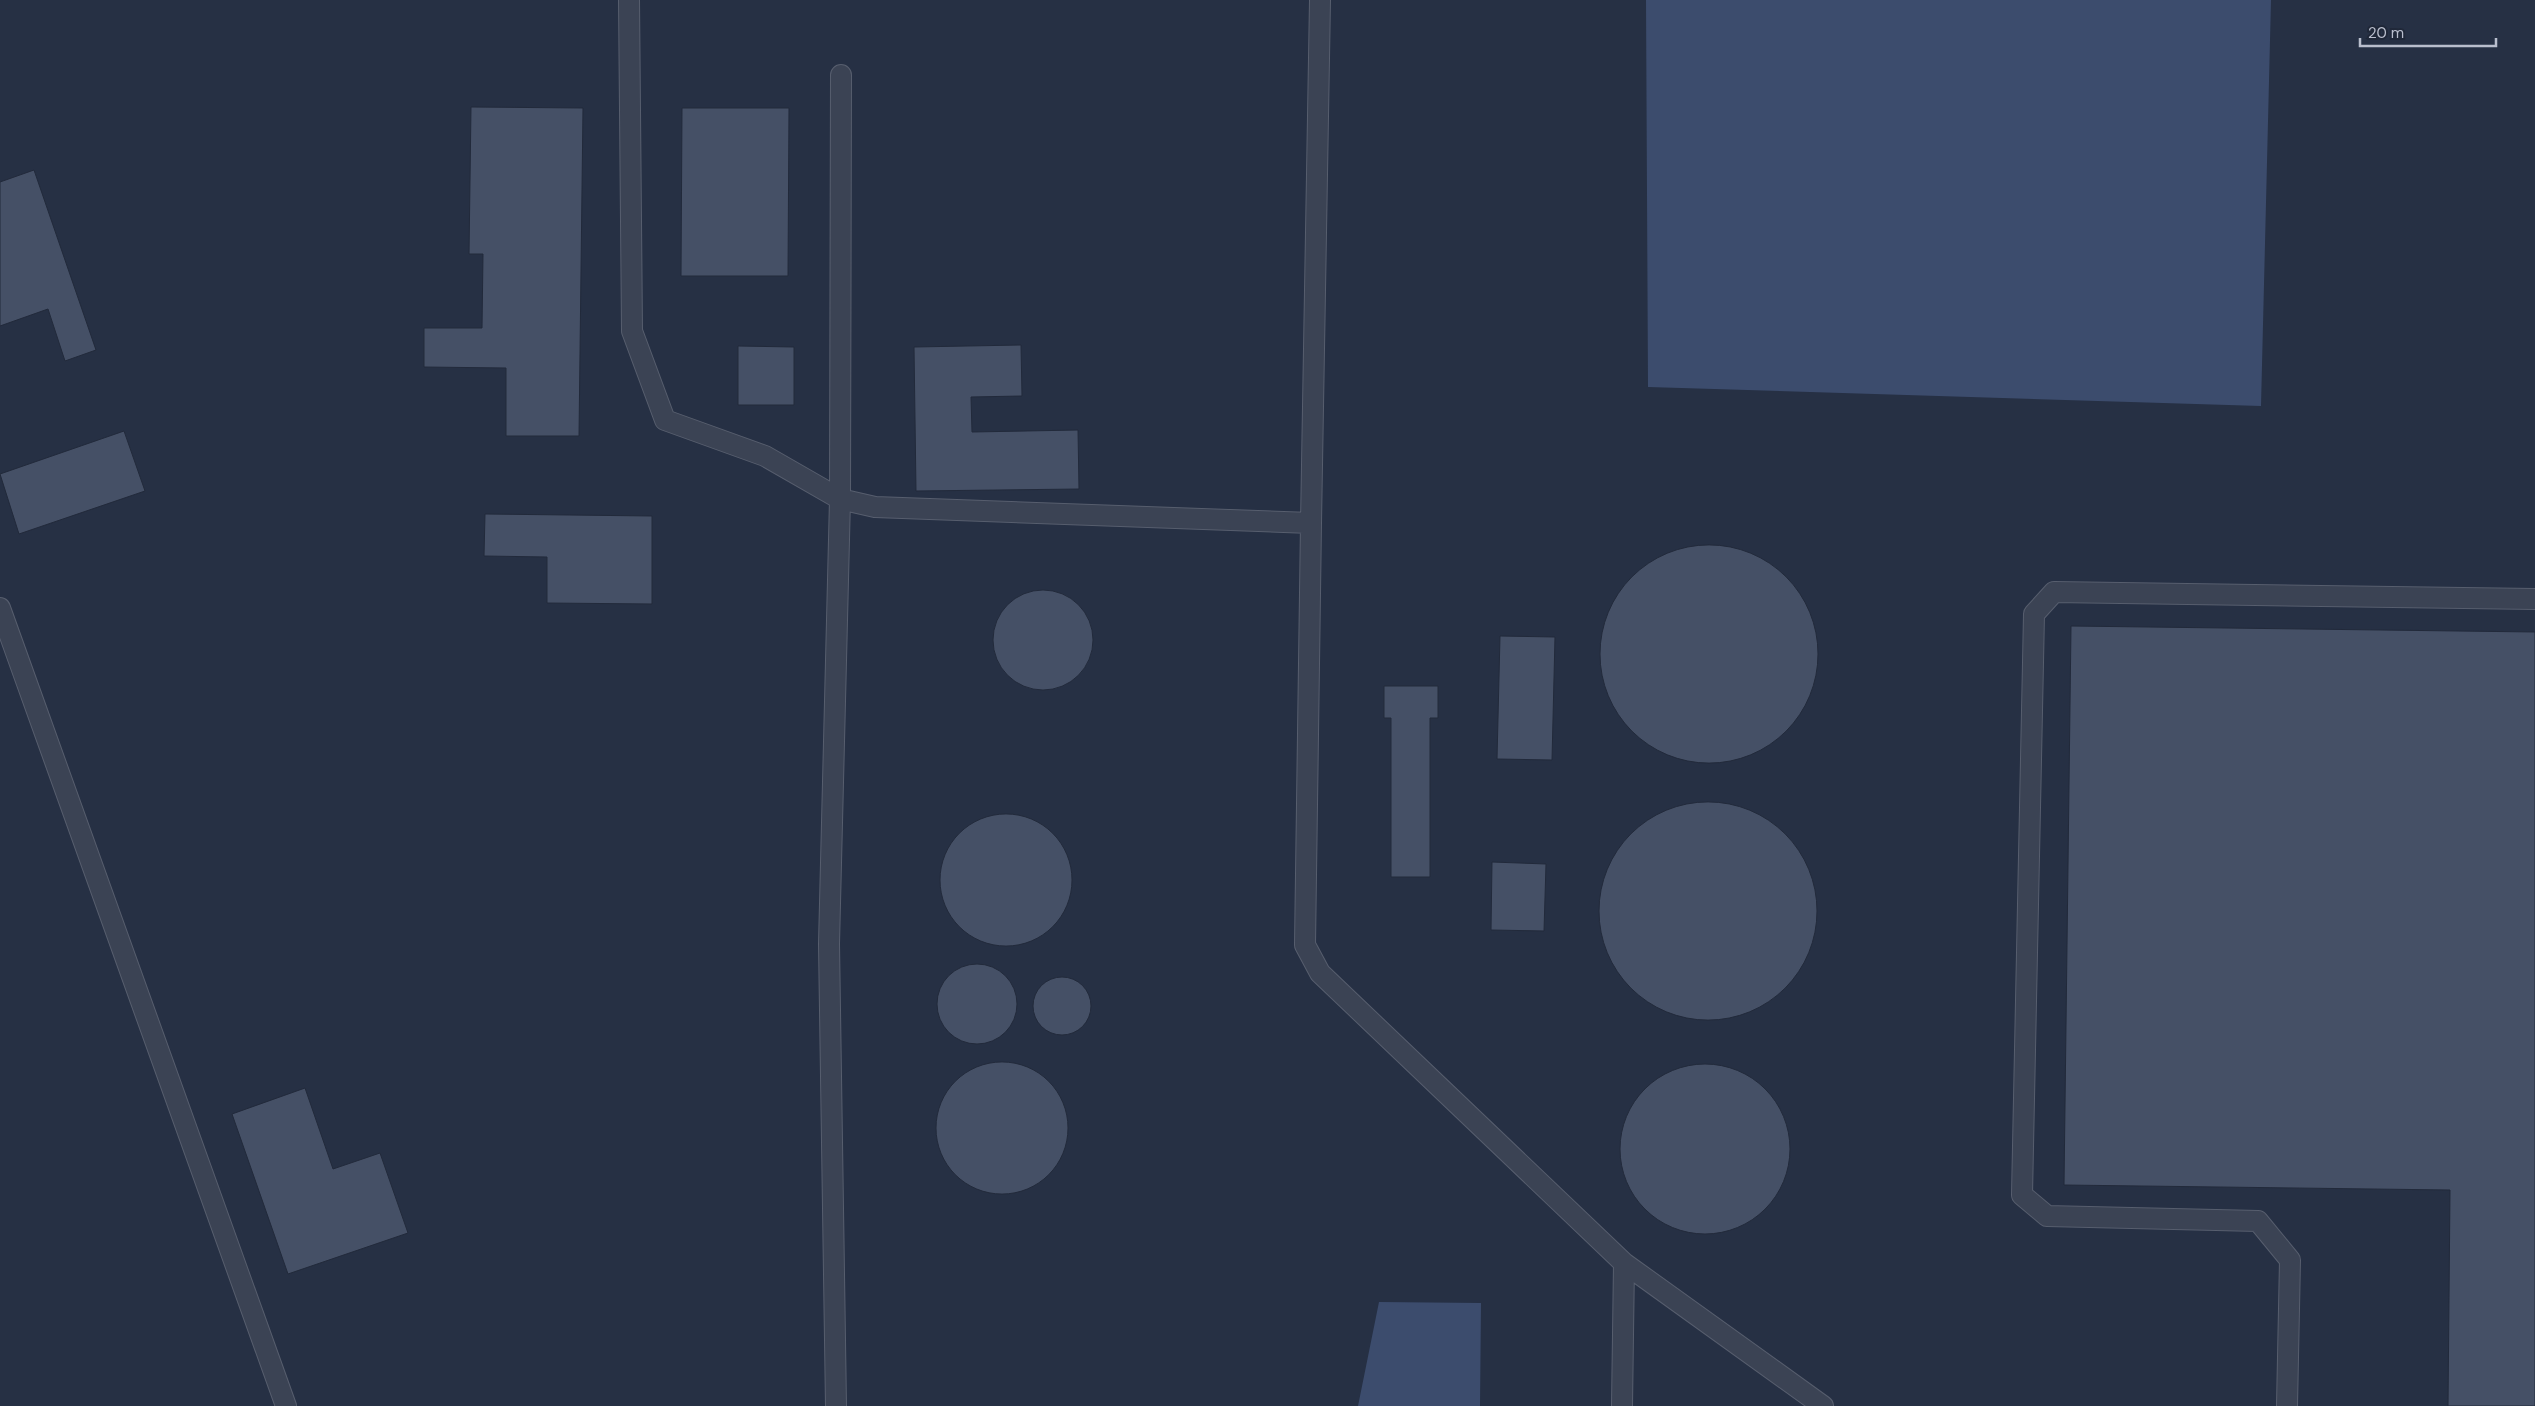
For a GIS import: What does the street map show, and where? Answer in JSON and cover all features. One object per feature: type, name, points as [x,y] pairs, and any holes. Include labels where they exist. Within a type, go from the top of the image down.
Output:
[{"type":"lane","points":[[629,0],[632,332],[665,420],[765,456],[840,499],[874,507],[1311,523]]},
{"type":"lane","points":[[1320,0],[1305,945],[1320,973],[1624,1263],[1823,1406]]},
{"type":"lane","points":[[836,1406],[829,944],[840,499],[841,75]]},
{"type":"lane","points":[[2287,1406],[2290,1260],[2258,1221],[2047,1216],[2022,1195],[2034,614],[2054,592],[2535,599]]},
{"type":"lane","points":[[0,608],[286,1406]]},
{"type":"lane","points":[[1622,1406],[1624,1263]]},
{"type":"water","points":[[1646,0],[2271,0],[2261,406],[1648,387]]},
{"type":"water","points":[[1379,1302],[1481,1303],[1480,1406],[1358,1406]]},
{"type":"building","points":[[471,107],[583,108],[579,436],[506,436],[506,368],[424,367],[424,328],[482,328],[483,254],[469,254]]},
{"type":"building","points":[[682,108],[789,108],[788,276],[681,276]]},
{"type":"building","points":[[34,170],[96,350],[65,361],[48,309],[0,326],[0,182]]},
{"type":"building","points":[[1021,345],[1022,396],[971,397],[972,432],[1078,430],[1079,489],[916,491],[914,347]]},
{"type":"building","points":[[738,346],[794,347],[794,405],[738,405]]},
{"type":"building","points":[[124,431],[145,491],[19,534],[0,474]]},
{"type":"building","points":[[485,514],[652,516],[652,604],[547,603],[547,557],[484,556]]},
{"type":"building","points":[[1709,545],[1740,550],[1751,554],[1760,558],[1786,577],[1805,603],[1809,612],[1813,623],[1818,654],[1813,685],[1809,696],[1805,705],[1786,731],[1760,750],[1751,754],[1740,758],[1709,763],[1678,758],[1667,754],[1658,750],[1632,731],[1613,705],[1609,696],[1605,685],[1600,654],[1605,623],[1609,612],[1613,603],[1632,577],[1658,558],[1667,554],[1678,550]]},
{"type":"building","points":[[1033,590],[1053,590],[1062,593],[1079,604],[1090,621],[1093,630],[1093,650],[1090,659],[1079,676],[1062,687],[1053,690],[1033,690],[1015,682],[1001,668],[993,650],[993,630],[1001,612],[1015,598]]},
{"type":"building","points":[[2071,626],[2535,632],[2535,1406],[2448,1406],[2450,1190],[2064,1185]]},
{"type":"building","points":[[1500,636],[1555,637],[1552,760],[1497,759]]},
{"type":"building","points":[[1384,686],[1438,686],[1438,718],[1430,718],[1430,877],[1391,877],[1391,718],[1384,718]]},
{"type":"building","points":[[1708,802],[1729,804],[1750,811],[1759,815],[1785,834],[1804,860],[1808,869],[1815,890],[1817,911],[1815,932],[1808,953],[1804,962],[1785,988],[1759,1007],[1750,1011],[1729,1018],[1708,1020],[1687,1018],[1666,1011],[1657,1007],[1631,988],[1612,962],[1608,953],[1601,932],[1599,911],[1601,890],[1608,869],[1612,860],[1631,834],[1657,815],[1666,811],[1687,804]]},
{"type":"building","points":[[1006,814],[1019,815],[1031,819],[1053,833],[1067,855],[1071,867],[1071,893],[1067,905],[1053,927],[1031,941],[1019,945],[1006,946],[993,945],[981,941],[959,927],[945,905],[941,893],[940,880],[941,867],[945,855],[959,833],[981,819],[993,815]]},
{"type":"building","points":[[1492,862],[1546,864],[1544,931],[1491,930]]},
{"type":"building","points":[[977,964],[992,967],[1005,976],[1014,989],[1017,1004],[1014,1019],[1005,1032],[992,1041],[977,1044],[962,1041],[949,1032],[940,1019],[937,1004],[940,989],[949,976],[962,967]]},
{"type":"building","points":[[1062,977],[1073,979],[1086,990],[1091,1006],[1089,1017],[1078,1030],[1062,1035],[1051,1033],[1038,1022],[1033,1006],[1035,995],[1046,982]]},
{"type":"building","points":[[1002,1062],[1015,1063],[1027,1067],[1049,1081],[1063,1103],[1067,1115],[1067,1141],[1063,1153],[1049,1175],[1027,1189],[1015,1193],[1002,1194],[989,1193],[977,1189],[955,1175],[941,1153],[937,1141],[936,1128],[937,1115],[941,1103],[955,1081],[977,1067],[989,1063]]},
{"type":"building","points":[[1713,1064],[1738,1070],[1759,1083],[1771,1095],[1787,1124],[1790,1149],[1789,1166],[1784,1182],[1771,1203],[1759,1215],[1730,1231],[1697,1234],[1672,1228],[1651,1215],[1639,1203],[1623,1174],[1620,1141],[1626,1116],[1639,1095],[1651,1083],[1680,1067]]},
{"type":"building","points":[[305,1088],[333,1169],[380,1153],[408,1233],[288,1274],[232,1114]]}]
